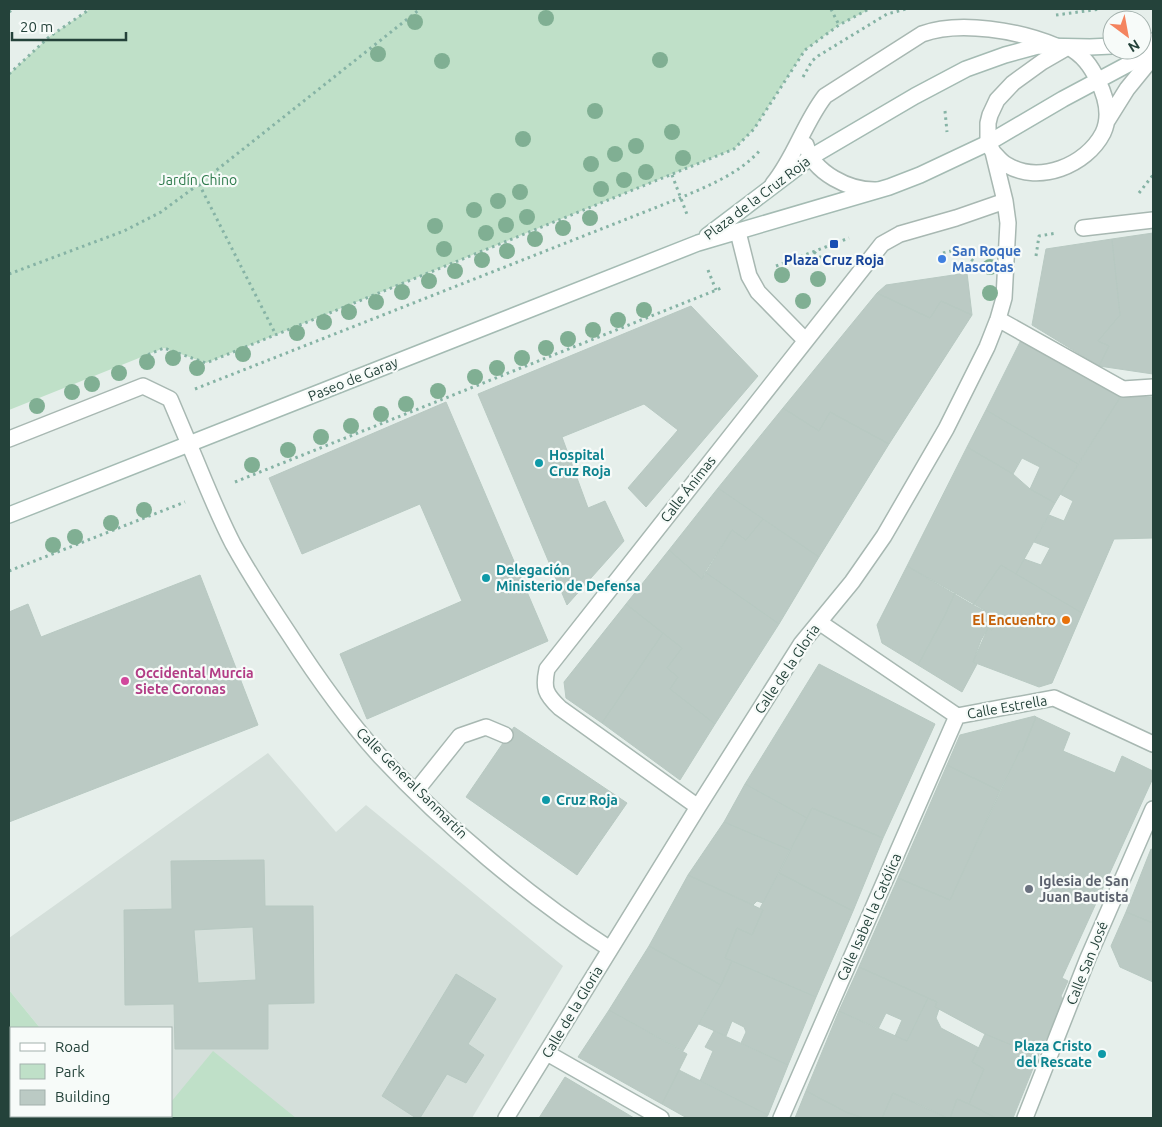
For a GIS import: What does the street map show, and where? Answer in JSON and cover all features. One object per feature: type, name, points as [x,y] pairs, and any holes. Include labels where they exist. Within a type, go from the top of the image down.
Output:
[{"type":"street","points":[[765,192],[783,171],[816,107],[832,90],[899,48],[929,32],[962,28],[994,31],[1038,38],[1062,46],[1085,59],[1098,80],[1107,106],[1106,124]]},
{"type":"street","name":"Plaza de la Cruz Roja","points":[[698,243],[812,157],[966,69],[1005,54],[1038,46],[1102,46]]},
{"type":"street","name":"Plaza de la Cruz Roja","points":[[1005,201],[990,147],[988,123],[990,115],[1002,93],[1062,46]]},
{"type":"street","name":"Plaza de la Cruz Roja","points":[[698,243],[880,190],[990,147],[1098,80],[1153,51]]},
{"type":"street","points":[[990,147],[1004,164],[1028,172],[1055,171],[1068,165],[1088,151],[1103,133],[1115,107],[1153,57]]},
{"type":"street","points":[[806,129],[804,139],[807,150],[826,172],[845,184],[866,190],[880,190]]},
{"type":"street","name":"Calle Ánimas","points":[[698,808],[551,700],[546,691],[547,669],[882,244],[900,234],[956,218],[1005,201]]},
{"type":"street","name":"Calle de la Gloria","points":[[506,1118],[801,644],[852,582],[884,536],[946,429],[987,347],[1004,298],[1008,248],[1008,223],[1005,201]]},
{"type":"street","points":[[1082,228],[1153,220]]},
{"type":"street","points":[[738,232],[749,276],[758,292],[805,340]]},
{"type":"street","name":"Paseo de Garay","points":[[9,514],[698,243]]},
{"type":"street","points":[[998,319],[1123,389],[1153,387]]},
{"type":"street","points":[[9,438],[143,386],[170,399]]},
{"type":"street","name":"Calle General Sanmartín","points":[[170,399],[209,492],[233,543],[257,585],[314,673],[349,719],[380,755],[416,791],[495,864],[578,928],[610,949]]},
{"type":"street","name":"Calle Estrella","points":[[819,622],[957,716],[1054,698],[1153,744]]},
{"type":"street","name":"Calle Isabel la Católica","points":[[782,1118],[957,716]]},
{"type":"street","points":[[416,791],[460,736],[486,727],[505,735]]},
{"type":"street","name":"Calle San José","points":[[1025,1118],[1088,958],[1153,809]]},
{"type":"street","points":[[547,1053],[661,1118]]},
{"type":"path","points":[[9,12],[13,9]]},
{"type":"path","points":[[9,74],[49,37],[90,9]]},
{"type":"path","points":[[9,274],[124,230],[161,212],[420,9]]},
{"type":"path","points":[[831,9],[839,25]]},
{"type":"path","points":[[137,359],[164,348],[206,363],[734,149],[754,129],[805,50],[839,25],[869,9]]},
{"type":"path","points":[[798,85],[812,61],[818,56],[887,14],[906,9]]},
{"type":"path","points":[[942,81],[950,162]]},
{"type":"path","points":[[170,399],[680,198],[710,185],[746,163],[764,145]]},
{"type":"path","points":[[199,184],[276,335]]},
{"type":"path","points":[[956,218],[959,249]]},
{"type":"path","points":[[9,572],[749,276],[814,252]]},
{"type":"shaded area","points":[[268,753],[336,832],[366,805],[563,966],[472,1118],[9,1118],[10,1098],[10,1117],[172,1117],[172,1027],[39,1027],[9,990],[9,938]]},
{"type":"green space","name":"Jardín Chino","points":[[90,9],[870,9],[839,25],[805,50],[754,129],[734,149],[206,363],[164,348],[9,410],[9,74],[49,37]]},
{"type":"green space","points":[[9,990],[39,1027],[10,1027],[9,1099]]},
{"type":"green space","points":[[213,1051],[296,1118],[158,1118],[172,1117],[172,1101]]},
{"type":"building","points":[[1153,233],[1153,374],[1099,366],[1109,346],[1098,341],[1120,315],[1112,239]]},
{"type":"building","points":[[1112,239],[1120,315],[1098,341],[1109,346],[1099,366],[1032,325],[1046,249]]},
{"type":"building","points":[[967,273],[972,315],[941,301],[930,318],[877,293],[886,285]]},
{"type":"building","points":[[877,293],[930,318],[941,301],[972,315],[889,444],[830,412],[819,431],[783,408]]},
{"type":"building","name":"Hospital Cruz Roja","points":[[691,306],[758,376],[646,507],[628,488],[678,430],[644,404],[562,437],[588,508],[605,501],[624,541],[567,605],[478,394]]},
{"type":"building","points":[[1021,340],[1121,396],[1078,464],[986,410]]},
{"type":"building","points":[[1121,396],[1153,397],[1153,538],[1114,539],[1082,613],[1016,574],[1024,559],[1041,565],[1050,548],[1034,542],[1049,515],[1064,521],[1073,501],[1060,494]]},
{"type":"building","name":"Delegación Ministerio de Defensa","points":[[446,402],[548,641],[367,719],[340,654],[462,601],[420,504],[302,554],[269,478]]},
{"type":"building","points":[[783,408],[819,431],[830,412],[889,444],[819,557],[718,488]]},
{"type":"building","points":[[986,410],[1078,464],[1055,503],[1030,489],[1040,467],[1022,458],[1013,474],[967,447]]},
{"type":"building","points":[[967,447],[1013,474],[1030,489],[1055,503],[1016,574],[1001,565],[973,605],[907,566]]},
{"type":"building","points":[[718,488],[763,519],[746,540],[732,530],[702,579],[669,550]]},
{"type":"building","points":[[763,519],[819,557],[779,624],[705,572],[732,530],[746,540]]},
{"type":"building","points":[[669,550],[702,579],[705,572],[779,624],[715,724],[670,689],[678,677],[667,668],[682,648],[626,604]]},
{"type":"building","points":[[1001,565],[1082,613],[1052,683],[1039,687],[973,662],[988,628],[992,630],[998,618],[973,605]]},
{"type":"building","points":[[907,566],[955,593],[918,665],[882,643],[877,625]]},
{"type":"building","name":"Occidental Murcia Siete Coronas","points":[[200,575],[258,725],[9,822],[9,612],[28,604],[41,637]]},
{"type":"building","points":[[955,593],[998,618],[992,630],[988,628],[981,640],[973,662],[977,664],[962,692],[918,665]]},
{"type":"building","points":[[626,604],[663,633],[602,723],[566,698],[564,682]]},
{"type":"building","points":[[663,633],[682,648],[667,668],[678,677],[670,689],[715,724],[680,780],[602,723]]},
{"type":"building","points":[[819,664],[935,724],[883,838],[812,808],[807,818],[745,784]]},
{"type":"building","points":[[1035,716],[1022,752],[1020,750],[1000,791],[947,765],[960,735]]},
{"type":"building","name":"Iglesia de San Juan Bautista","points":[[1036,717],[1070,733],[1063,751],[1115,773],[1122,756],[1153,771],[1153,778],[1062,978],[1068,981],[1061,996],[1064,1001],[1038,1056],[985,1034],[935,1007],[937,1002],[859,967],[898,878],[950,900],[1020,750],[1022,752]]},
{"type":"building","name":"Cruz Roja","points":[[514,727],[627,803],[577,875],[466,797]]},
{"type":"building","points":[[947,765],[1000,791],[950,900],[898,878]]},
{"type":"building","points":[[745,784],[807,818],[790,850],[724,822]]},
{"type":"building","points":[[812,808],[883,838],[853,911],[779,873]]},
{"type":"building","points":[[724,822],[790,850],[763,903],[757,901],[753,905],[688,875]]},
{"type":"building","points":[[1151,849],[1153,850],[1153,923],[1126,912]]},
{"type":"building","points":[[264,860],[265,906],[313,906],[314,1003],[268,1004],[268,1049],[175,1049],[174,1004],[125,1005],[124,910],[172,909],[171,861]],"holes":[[[253,927],[256,980],[198,983],[194,930]]]},
{"type":"building","points":[[779,873],[853,911],[816,997],[725,958],[737,928],[752,935],[763,910],[760,908]]},
{"type":"building","points":[[688,875],[763,910],[752,935],[737,928],[725,958],[732,961],[721,985],[649,946]]},
{"type":"building","points":[[1126,912],[1153,923],[1153,982],[1120,967],[1111,946]]},
{"type":"building","points":[[649,946],[721,985],[683,1051],[609,1010]]},
{"type":"building","points":[[732,961],[816,997],[788,1065],[741,1043],[746,1032],[744,1027],[732,1021],[726,1036],[699,1024]]},
{"type":"building","points":[[859,967],[928,998],[907,1041],[895,1036],[902,1020],[886,1013],[878,1029],[839,1011]]},
{"type":"building","points":[[456,974],[496,999],[468,1044],[484,1055],[466,1083],[447,1074],[420,1118],[416,1118],[382,1096]]},
{"type":"building","points":[[928,998],[937,1002],[935,1007],[939,1009],[936,1018],[941,1028],[979,1048],[972,1062],[984,1069],[969,1104],[957,1099],[950,1118],[947,1118],[893,1093],[882,1118],[864,1118],[848,1113],[806,1091],[839,1011],[907,1041]]},
{"type":"building","points":[[609,1010],[687,1054],[662,1104],[578,1057]]},
{"type":"building","points":[[714,1031],[788,1065],[768,1115],[700,1081],[713,1051],[705,1047]]},
{"type":"building","points":[[985,1034],[1038,1056],[1013,1118],[996,1118],[969,1104],[984,1069],[972,1062]]},
{"type":"building","points":[[679,1070],[768,1115],[766,1118],[687,1118],[662,1104]]},
{"type":"building","points":[[565,1077],[634,1118],[539,1118]]},
{"type":"building","points":[[806,1091],[848,1113],[864,1118],[795,1118]]},
{"type":"building","points":[[893,1093],[925,1107],[947,1118],[882,1118]]},
{"type":"building","points":[[957,1099],[969,1104],[996,1118],[950,1118]]},
{"type":"place","name":"Plaza Cruz Roja","points":[[834,244]]},
{"type":"place","name":"San Roque Mascotas","points":[[942,259]]},
{"type":"place","name":"Hospital Cruz Roja","points":[[539,463]]},
{"type":"place","name":"Delegación Ministerio de Defensa","points":[[486,578]]},
{"type":"place","name":"El Encuentro","points":[[1066,620]]},
{"type":"place","name":"Occidental Murcia Siete Coronas","points":[[125,681]]},
{"type":"place","name":"Cruz Roja","points":[[546,800]]},
{"type":"place","name":"Iglesia de San Juan Bautista","points":[[1029,889]]},
{"type":"place","name":"Plaza Cristo del Rescate","points":[[1102,1054]]}]
